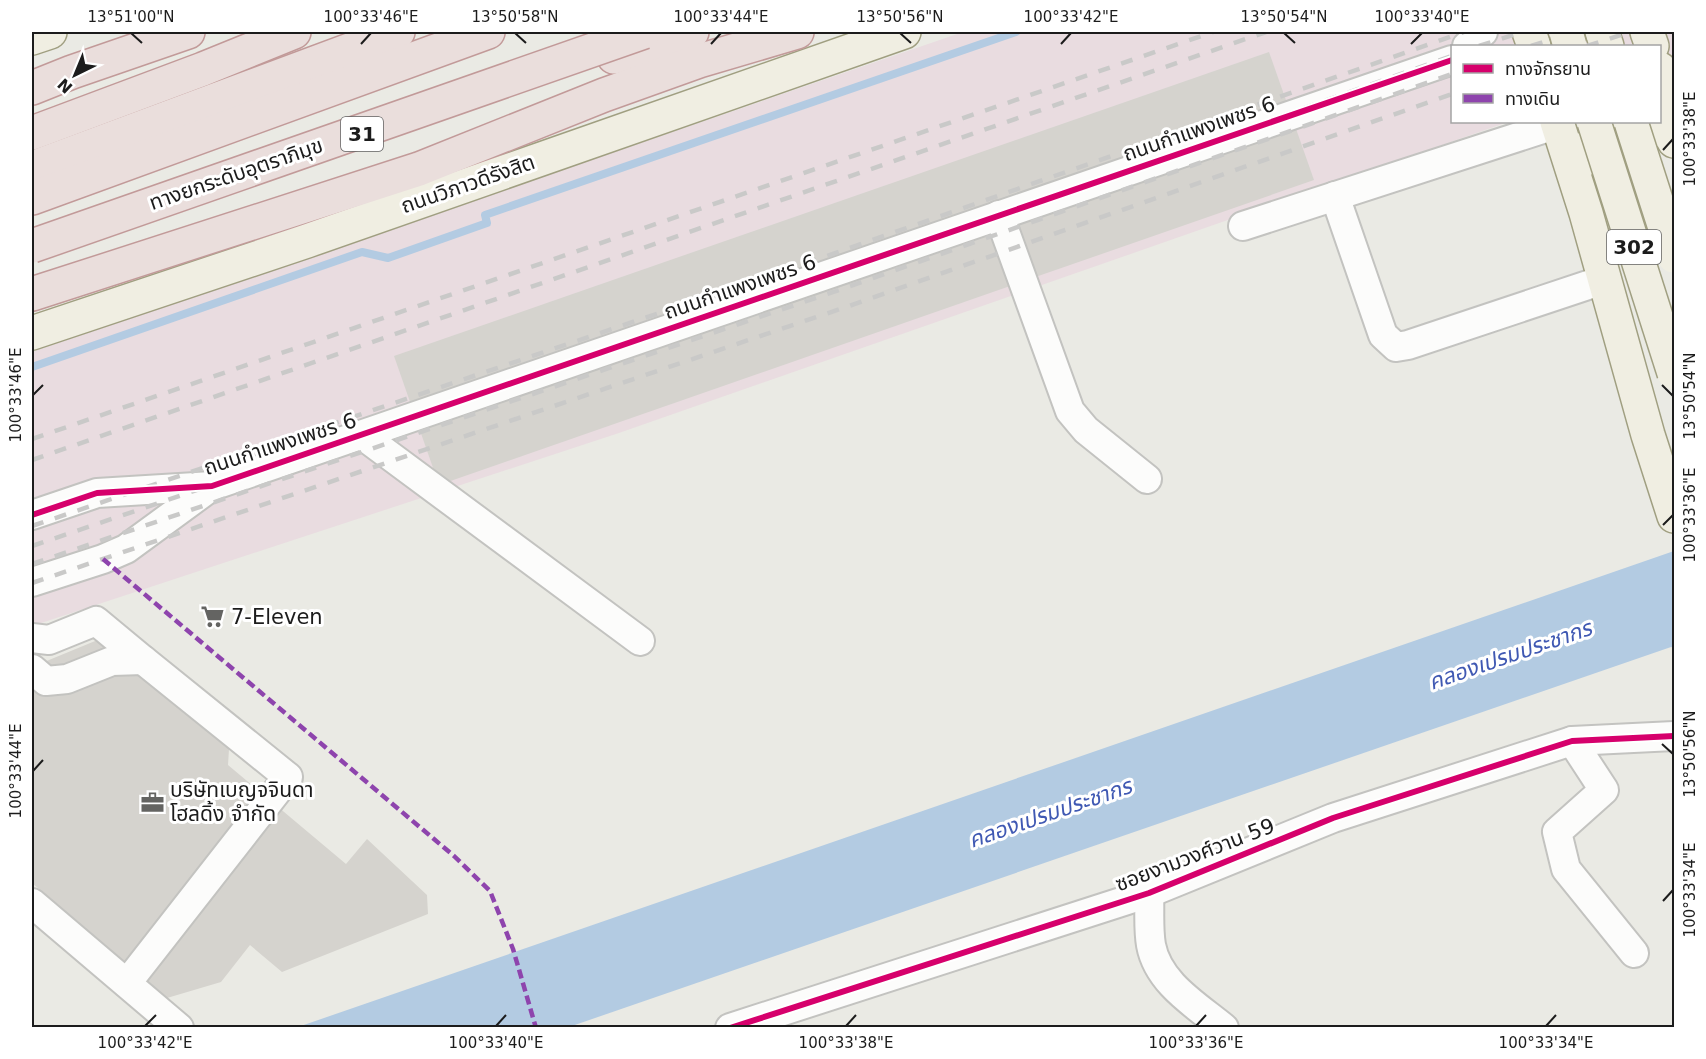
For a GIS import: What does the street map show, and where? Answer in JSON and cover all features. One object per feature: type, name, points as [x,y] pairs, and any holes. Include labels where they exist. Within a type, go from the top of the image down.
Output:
[{"type":"highway","points":[[32,88],[188,32]]},
{"type":"highway","points":[[32,133],[294,32]]},
{"type":"highway","points":[[32,168],[398,32]]},
{"type":"highway","name":"31","points":[[32,198],[488,32]]},
{"type":"highway","name":"ทางยกระดับอุตราภิมุข","points":[[32,246],[644,32]]},
{"type":"highway","name":"31","points":[[32,232],[544,80],[692,32]]},
{"type":"highway","points":[[32,294],[419,169],[604,95],[699,62],[797,32]]},
{"type":"main road","points":[[32,38],[50,32]]},
{"type":"main road","name":"ถนนวิภาวดีรังสิต","points":[[32,333],[307,240],[903,32]]},
{"type":"main road","points":[[1661,75],[1674,114]]},
{"type":"main road","points":[[1558,123],[1586,213],[1648,435],[1674,516]]},
{"type":"main road","name":"302","points":[[1594,123],[1674,373]]},
{"type":"main road","name":"302","points":[[1631,123],[1674,256]]},
{"type":"main road","points":[[1586,213],[1581,163],[1586,150],[1592,143],[1652,125],[1670,134],[1674,141]]},
{"type":"street","points":[[1468,45],[1483,32]]},
{"type":"street","points":[[1557,45],[1597,32]]},
{"type":"street","name":"ถนนกำแพงเพชร 6","points":[[32,515],[97,493],[212,486],[1451,60]]},
{"type":"street","points":[[1243,226],[1558,123]]},
{"type":"street","points":[[1335,196],[1383,335],[1396,347],[1603,280]]},
{"type":"street","points":[[999,215],[1070,411],[1086,430],[1147,479]]},
{"type":"street","points":[[362,435],[640,641]]},
{"type":"street","name":"ถนนกำแพงเพชร 6","points":[[32,582],[103,559],[126,549],[212,486]]},
{"type":"street","points":[[68,680],[40,639],[96,621],[288,777],[127,983]]},
{"type":"street","points":[[32,669],[46,681],[68,680],[112,661],[143,660]]},
{"type":"street","name":"ซอยงามวงศ์วาน 59","points":[[730,1028],[759,1023],[1149,893],[1333,818],[1572,741],[1674,736]]},
{"type":"street","points":[[1572,741],[1604,790],[1557,832],[1566,869],[1634,953]]},
{"type":"street","points":[[1149,893],[1151,946],[1161,972],[1178,991],[1224,1028]]},
{"type":"street","points":[[32,903],[179,1028]]},
{"type":"shaded area","points":[[963,32],[1674,32],[1674,62],[1661,67],[1661,45],[1451,45],[1451,123],[1505,123],[619,433],[32,626],[32,352]]},
{"type":"water","name":"คลองเปรมประชากร","points":[[1674,551],[1674,648],[1671,647],[569,1027],[298,1027]]},
{"type":"building","points":[[1269,52],[1314,180],[439,485],[394,356]]},
{"type":"building","name":"บริษัทเบญจจินดา โฮลดิ้ง จำกัด","points":[[100,639],[229,749],[228,765],[346,864],[367,839],[427,895],[428,914],[282,972],[250,945],[221,982],[167,998],[32,883],[32,667]]},
{"type":"waterway","points":[[32,367],[362,252],[388,258],[487,223],[485,215],[1016,32]]},
{"type":"railway","points":[[32,439],[1213,32]]},
{"type":"railway","points":[[32,460],[1266,32]]},
{"type":"railway","points":[[32,526],[827,256],[1464,32]]},
{"type":"railway","points":[[1482,45],[1522,32]]},
{"type":"railway","points":[[1534,45],[1574,32]]},
{"type":"railway","points":[[1590,45],[1630,32]]},
{"type":"railway","points":[[32,546],[833,274],[1451,56]]},
{"type":"railway","points":[[32,564],[839,290],[1451,74]]},
{"type":"railway","points":[[32,583],[846,307],[1451,94]]},
{"type":"marked path","points":[[103,559],[454,856],[490,891],[513,949],[536,1028]]},
{"type":"cycle path","points":[[32,515],[97,493],[212,486],[1451,60]]},
{"type":"cycle path","points":[[730,1028],[1149,893],[1333,818],[1572,741],[1674,736]]},
{"type":"place","name":"7-Eleven","points":[[213,617]]},
{"type":"place","name":"บริษัทเบญจจินดา โฮลดิ้ง จำกัด","points":[[152,802]]}]
